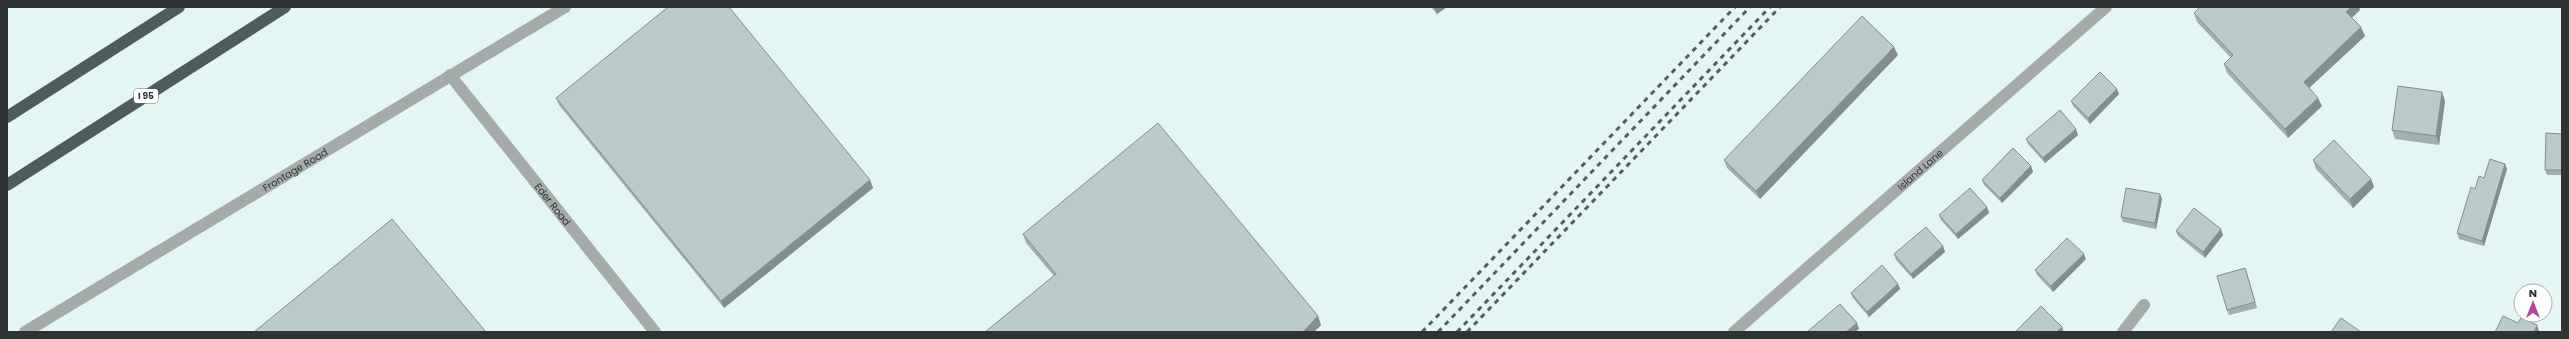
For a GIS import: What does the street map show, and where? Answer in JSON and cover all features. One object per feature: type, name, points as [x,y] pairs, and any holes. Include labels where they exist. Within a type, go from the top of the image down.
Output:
[{"type":"highway","points":[[7,117],[179,7]]},
{"type":"highway","name":"I 95","points":[[7,185],[285,7]]},
{"type":"street","name":"Frontage Road","points":[[25,332],[565,7]]},
{"type":"street","name":"Island Lane","points":[[1734,332],[2106,7]]},
{"type":"street","name":"Eder Road","points":[[450,75],[655,332]]},
{"type":"street","points":[[2123,332],[2144,305]]},
{"type":"building","points":[[668,7],[729,7],[870,180],[721,301],[556,98]]},
{"type":"building","points":[[2200,7],[2351,7],[2346,12],[2361,27],[2304,82],[2318,98],[2285,129],[2224,64],[2233,55],[2194,13]]},
{"type":"building","points":[[1862,16],[1894,47],[1756,191],[1724,160]]},
{"type":"building","points":[[2100,72],[2117,89],[2088,118],[2071,101]]},
{"type":"building","points":[[2398,86],[2442,92],[2436,136],[2392,130]]},
{"type":"building","points":[[2060,110],[2076,129],[2043,158],[2026,139]]},
{"type":"building","points":[[1158,123],[1318,316],[1303,332],[985,332],[1056,274],[1023,234]]},
{"type":"building","points":[[2546,133],[2562,134],[2562,170],[2545,170]]},
{"type":"building","points":[[2334,140],[2371,179],[2350,199],[2313,160]]},
{"type":"building","points":[[2013,148],[2031,166],[2000,198],[1982,180]]},
{"type":"building","points":[[2490,159],[2505,164],[2482,241],[2457,233],[2471,187],[2475,189],[2479,176],[2484,178]]},
{"type":"building","points":[[1970,188],[1987,207],[1956,234],[1939,215]]},
{"type":"building","points":[[2126,188],[2160,194],[2155,223],[2121,217]]},
{"type":"building","points":[[2194,208],[2221,229],[2203,252],[2176,231]]},
{"type":"building","points":[[392,219],[486,332],[254,332]]},
{"type":"building","points":[[1926,227],[1943,246],[1911,274],[1894,254]]},
{"type":"building","points":[[2067,238],[2084,254],[2051,286],[2035,270]]},
{"type":"building","points":[[1882,265],[1898,284],[1867,312],[1851,293]]},
{"type":"building","points":[[2245,268],[2255,302],[2227,310],[2217,276]]},
{"type":"building","points":[[1840,304],[1857,323],[1846,332],[1807,332]]},
{"type":"building","points":[[2041,306],[2062,327],[2057,332],[2015,332]]},
{"type":"building","points":[[2503,316],[2513,321],[2513,323],[2532,323],[2537,325],[2534,332],[2495,332]]},
{"type":"building","points":[[2341,318],[2361,332],[2331,332]]},
{"type":"railway","points":[[1422,332],[1735,7]]},
{"type":"railway","points":[[1438,332],[1750,7]]},
{"type":"railway","points":[[1457,332],[1770,7]]},
{"type":"railway","points":[[1467,332],[1780,7]]}]
